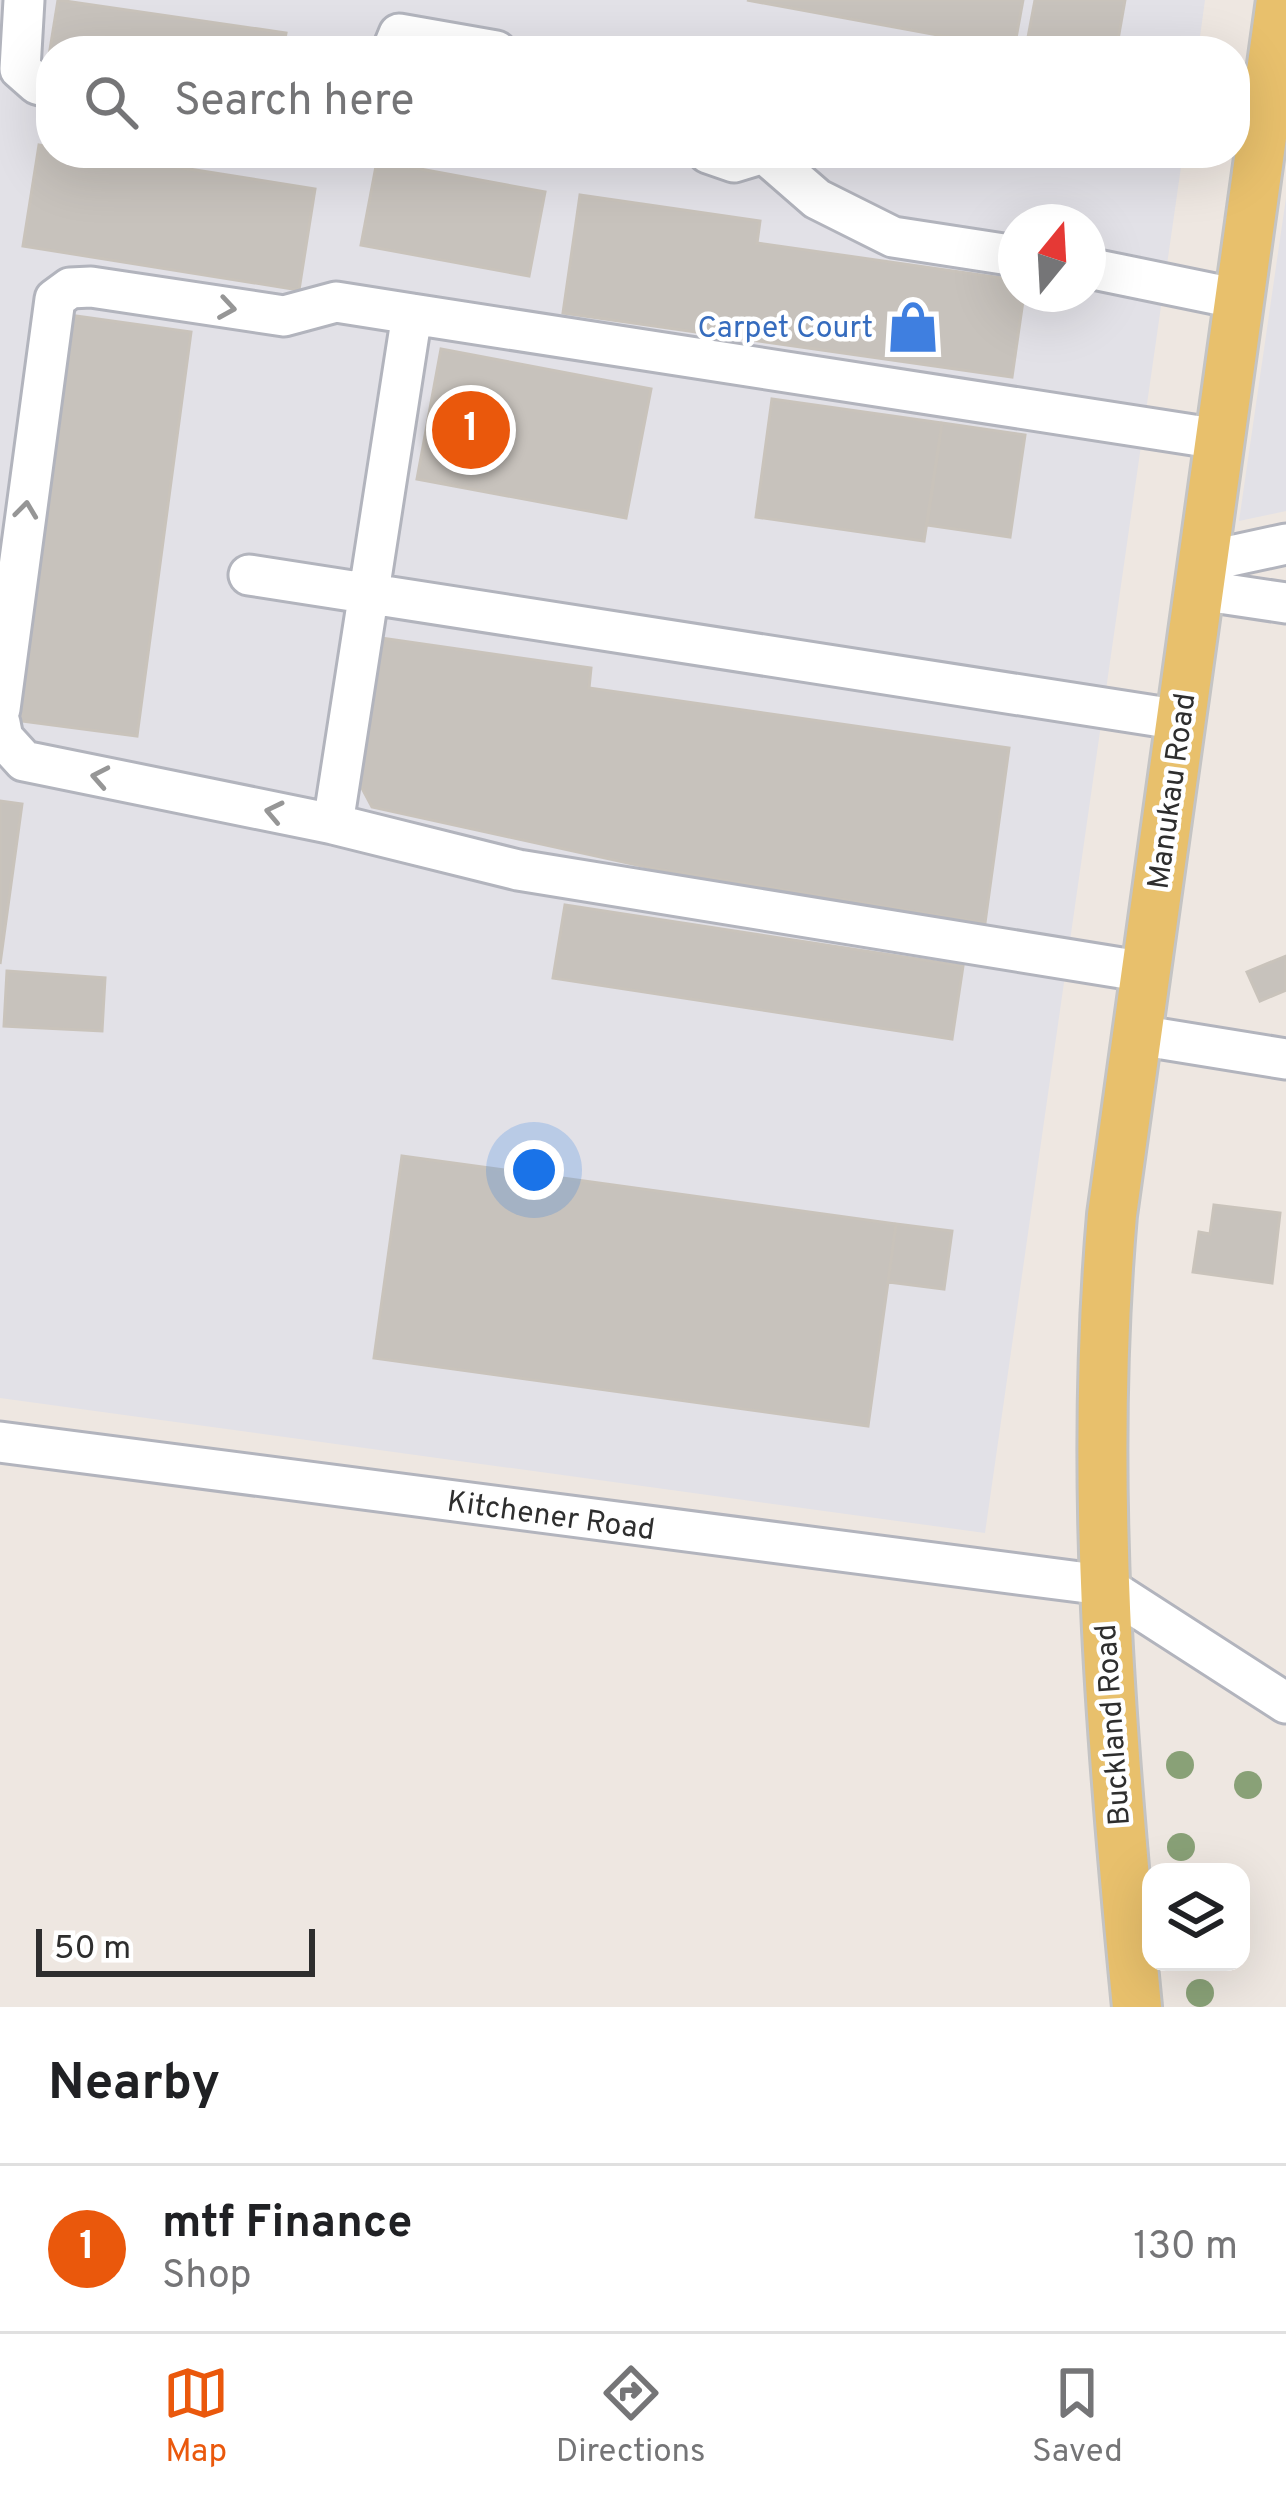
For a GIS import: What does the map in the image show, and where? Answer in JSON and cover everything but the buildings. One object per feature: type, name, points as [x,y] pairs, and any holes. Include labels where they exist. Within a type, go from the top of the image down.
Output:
[{"type":"main road","name":"Manukau Road","points":[[1103,1585],[1104,1308],[1112,1215],[1281,0]]},
{"type":"main road","name":"Buckland Road","points":[[1103,1585],[1112,1752],[1137,2007]]},
{"type":"street","points":[[24,0],[20,69],[36,83]]},
{"type":"street","points":[[781,168],[817,199],[893,237],[998,253]]},
{"type":"street","points":[[1106,272],[1239,299]]},
{"type":"street","points":[[0,710],[55,299],[70,288],[92,287],[284,316],[335,302],[1220,440]]},
{"type":"street","points":[[333,824],[412,314]]},
{"type":"street","points":[[1201,576],[1286,544]]},
{"type":"street","points":[[250,575],[1181,721]]},
{"type":"street","points":[[1201,576],[1286,603]]},
{"type":"street","points":[[0,723],[3,738],[25,761],[333,824],[518,870],[1147,972]]},
{"type":"street","points":[[1138,1035],[1286,1059]]},
{"type":"street","name":"Kitchener Road","points":[[0,1442],[1103,1585]]},
{"type":"street","points":[[1103,1585],[1286,1703]]},
{"type":"shaded area","points":[[0,0],[1205,0],[1200,36],[36,36],[36,168],[1181,168],[985,1533],[0,1398]]},
{"type":"shaded area","points":[[1286,198],[1286,511],[1239,521]]},
{"type":"place","name":"Carpet Court","points":[[913,327]]},
{"type":"place","name":"mtf Finance","points":[[471,430]]}]
